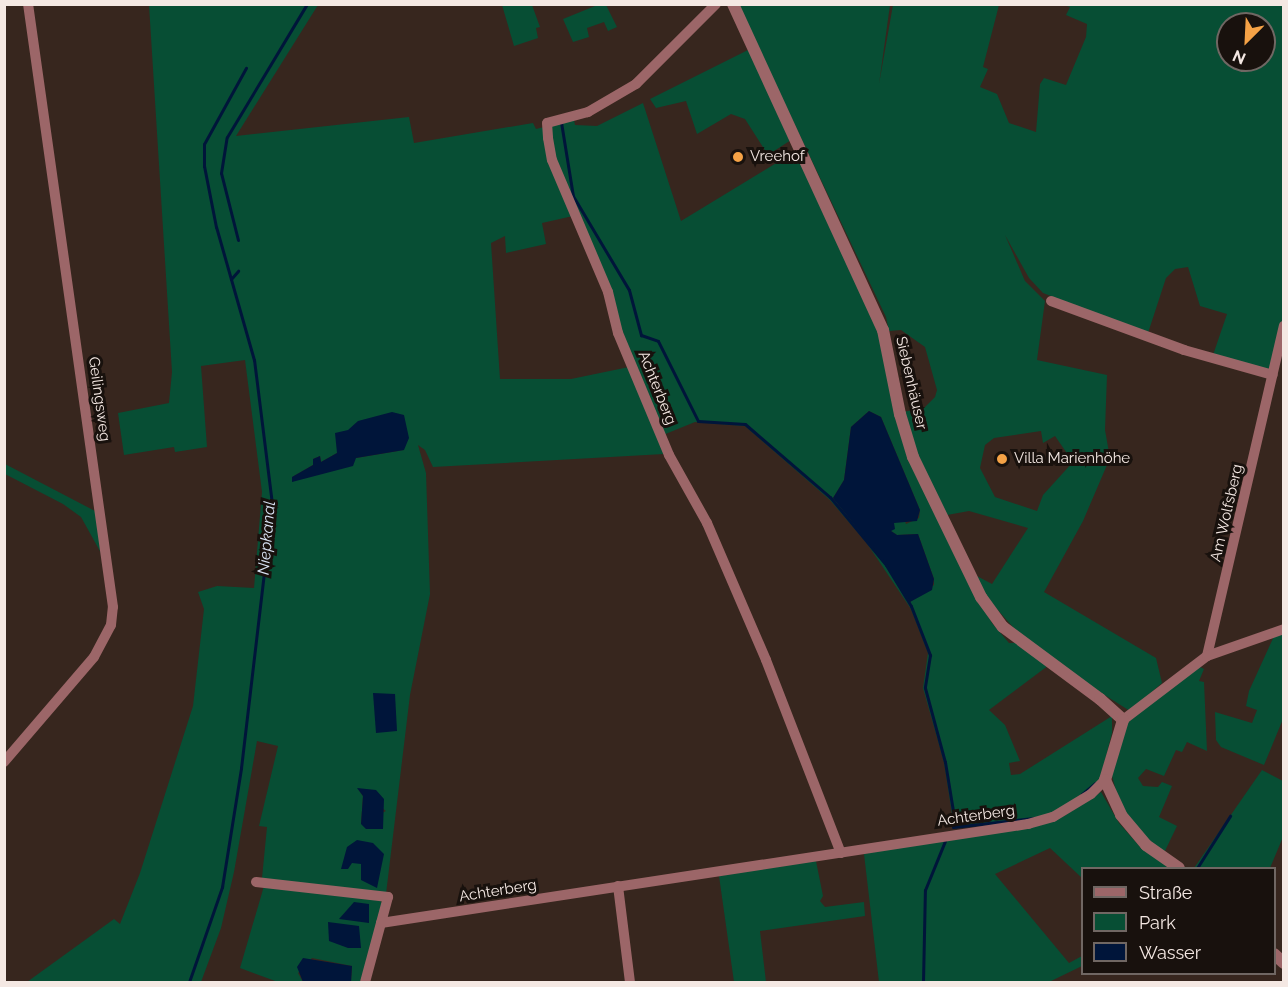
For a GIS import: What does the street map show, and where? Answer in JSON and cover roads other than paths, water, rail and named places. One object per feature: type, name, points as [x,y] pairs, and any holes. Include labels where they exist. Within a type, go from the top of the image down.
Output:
[{"type":"street","name":"Geilingsweg","points":[[4,762],[94,657],[111,625],[113,607],[28,4]]},
{"type":"street","name":"Achterberg","points":[[716,4],[636,84],[588,112],[547,123],[548,138],[552,160],[608,292],[618,333],[669,455],[707,523],[766,660],[841,853]]},
{"type":"street","name":"Siebenhäuser","points":[[733,4],[883,330],[900,414],[914,457],[981,597],[1003,627],[1123,720]]},
{"type":"street","points":[[1051,300],[1184,350],[1274,375]]},
{"type":"street","name":"Am Wolfsberg","points":[[1207,656],[1284,326]]},
{"type":"street","points":[[1178,867],[1140,838],[1121,815],[1105,780],[1123,720],[1207,656],[1284,629]]},
{"type":"street","name":"Achterberg","points":[[381,923],[1037,821],[1053,817],[1091,794],[1105,780]]},
{"type":"street","points":[[256,882],[388,897],[364,982]]},
{"type":"street","points":[[618,886],[630,982]]},
{"type":"water","points":[[869,411],[881,417],[920,510],[917,521],[894,523],[895,529],[891,531],[897,535],[918,534],[934,579],[932,590],[910,602],[887,565],[833,498],[844,480],[851,427]]},
{"type":"water","points":[[392,412],[404,415],[409,438],[404,450],[356,458],[353,466],[292,482],[292,477],[313,465],[313,459],[320,456],[321,462],[337,453],[335,433],[348,430],[358,421]]},
{"type":"water","points":[[373,693],[395,694],[397,731],[376,733]]},
{"type":"water","points":[[357,788],[376,790],[384,799],[383,829],[366,829],[361,824],[363,796]]},
{"type":"water","points":[[357,840],[373,843],[384,854],[377,888],[361,880],[361,864],[352,863],[348,869],[341,869],[347,847]]},
{"type":"water","points":[[354,902],[369,904],[369,923],[339,919]]},
{"type":"water","points":[[328,922],[359,926],[361,948],[348,948],[329,941]]},
{"type":"water","points":[[303,958],[352,966],[351,982],[303,982],[297,967]]},
{"type":"waterway","points":[[238,240],[221,173],[227,137],[307,4]]},
{"type":"waterway","name":"Niepkanal","points":[[189,982],[222,887],[241,768],[272,504],[254,360],[216,227],[204,166],[204,144],[246,68]]},
{"type":"waterway","points":[[561,122],[573,196],[629,290],[641,335],[658,341],[698,421],[745,424],[830,497],[886,565],[911,606],[930,655],[925,688],[945,762],[955,823]]},
{"type":"waterway","points":[[231,279],[238,271]]},
{"type":"waterway","points":[[1082,794],[1095,783]]},
{"type":"waterway","points":[[1198,867],[1230,816]]},
{"type":"waterway","points":[[953,827],[1034,818]]},
{"type":"waterway","points":[[923,982],[925,890],[945,841]]},
{"type":"place","name":"Vreehof","points":[[738,157]]},
{"type":"place","name":"Villa Marienhöhe","points":[[1002,459]]}]
